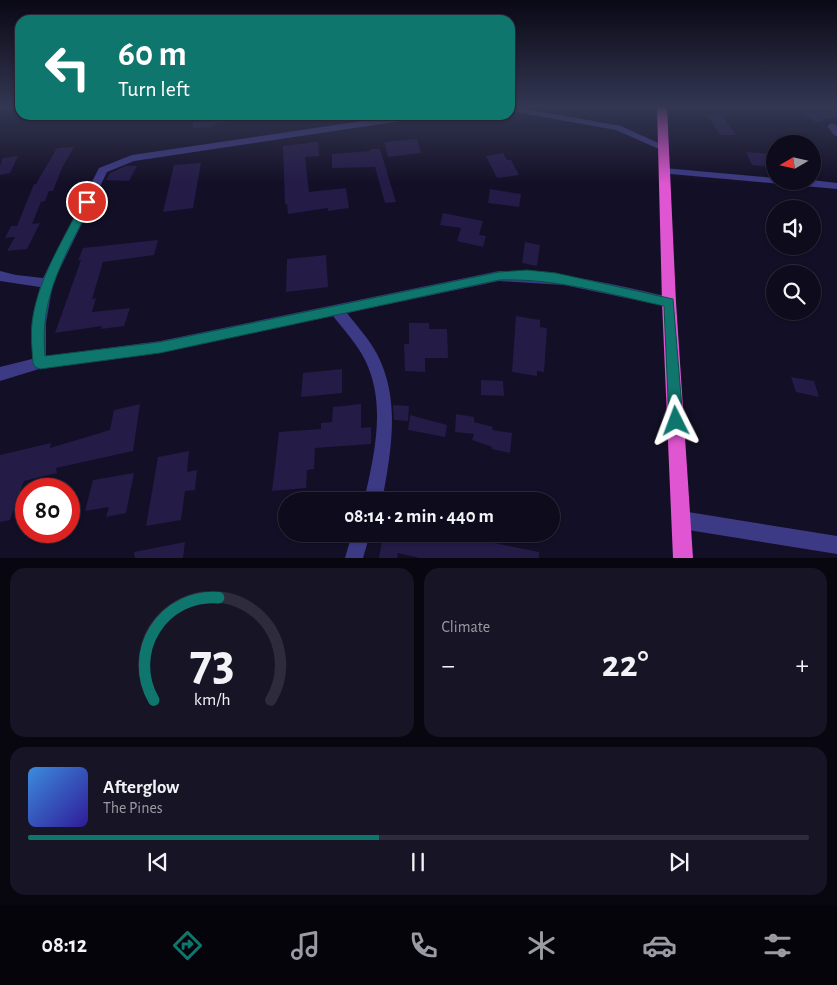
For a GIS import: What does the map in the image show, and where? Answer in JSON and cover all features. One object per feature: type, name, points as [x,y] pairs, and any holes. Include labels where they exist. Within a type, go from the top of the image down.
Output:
[{"type":"highway","points":[[662,132],[683,558]]},
{"type":"street","points":[[40,363],[37,335],[38,317],[47,283],[103,170],[132,158],[306,132]]},
{"type":"street","points":[[627,132],[662,148]]},
{"type":"street","points":[[664,171],[766,180]]},
{"type":"street","points":[[821,185],[837,186]]},
{"type":"street","points":[[0,374],[40,363],[160,347],[499,276],[527,275],[556,278],[669,302]]},
{"type":"street","points":[[0,276],[16,280],[47,283]]},
{"type":"street","points":[[336,310],[371,358],[382,384],[386,420],[383,451],[375,492]]},
{"type":"street","points":[[682,520],[837,545]]},
{"type":"street","points":[[354,558],[359,542]]},
{"type":"building","points":[[718,132],[734,132],[736,135],[720,135]]},
{"type":"building","points":[[417,139],[421,153],[388,157],[384,142]]},
{"type":"building","points":[[318,142],[319,156],[305,157],[309,192],[346,188],[349,208],[328,211],[328,208],[288,214],[287,204],[285,204],[283,146]]},
{"type":"building","points":[[74,147],[62,168],[53,191],[49,191],[45,201],[41,202],[32,224],[40,223],[27,249],[7,251],[15,237],[5,238],[11,226],[17,226],[34,184],[36,184],[57,148]]},
{"type":"building","points":[[370,149],[380,149],[396,202],[385,203],[375,167],[332,168],[332,154],[370,151]]},
{"type":"building","points":[[746,152],[766,153],[766,166],[752,165]]},
{"type":"building","points":[[503,153],[507,160],[511,160],[519,175],[497,178],[486,156]]},
{"type":"building","points":[[18,156],[10,173],[0,175],[0,166],[3,158]]},
{"type":"building","points":[[201,163],[193,208],[163,212],[174,165]]},
{"type":"building","points":[[126,166],[137,166],[129,181],[106,180],[110,173]]},
{"type":"building","points":[[490,189],[521,194],[519,207],[488,203]]},
{"type":"building","points":[[443,213],[483,221],[479,235],[486,236],[483,247],[457,241],[461,228],[440,225]]},
{"type":"building","points":[[158,240],[154,255],[103,262],[92,299],[96,298],[92,312],[130,308],[124,326],[101,329],[102,326],[55,333],[81,260],[78,261],[83,248]]},
{"type":"building","points":[[525,242],[540,245],[537,266],[522,263]]},
{"type":"building","points":[[326,255],[328,287],[286,292],[287,259]]},
{"type":"building","points":[[516,316],[540,320],[540,327],[547,328],[544,372],[537,371],[537,376],[512,372]]},
{"type":"building","points":[[409,323],[429,323],[429,329],[447,329],[448,358],[425,358],[425,372],[405,371],[404,344],[409,344]]},
{"type":"building","points":[[342,369],[342,393],[301,397],[303,373]]},
{"type":"building","points":[[791,377],[814,381],[819,397],[796,392]]},
{"type":"building","points":[[481,380],[503,381],[504,396],[481,395]]},
{"type":"building","points":[[140,404],[133,451],[56,468],[57,473],[36,478],[15,478],[15,506],[10,520],[0,522],[0,455],[51,443],[50,448],[110,430],[114,410]]},
{"type":"building","points":[[361,404],[361,428],[371,427],[371,444],[315,448],[314,469],[307,470],[306,488],[272,491],[279,432],[321,429],[321,423],[332,422],[333,407]]},
{"type":"building","points":[[393,405],[409,406],[408,421],[394,420]]},
{"type":"building","points":[[456,414],[474,417],[474,422],[493,427],[492,430],[512,433],[510,453],[492,449],[492,447],[472,440],[474,434],[455,432]]},
{"type":"building","points":[[410,415],[447,425],[445,437],[408,430]]},
{"type":"building","points":[[189,451],[187,472],[197,470],[195,490],[185,491],[181,520],[146,526],[158,457]]},
{"type":"building","points":[[134,473],[126,513],[106,517],[109,507],[85,511],[93,480]]},
{"type":"building","points":[[185,542],[183,558],[135,558],[134,552]]},
{"type":"building","points":[[382,542],[490,542],[539,552],[539,558],[419,558],[398,553],[397,558],[379,558]]},
{"type":"route","points":[[87,202],[47,283],[38,317],[37,335],[40,363],[160,347],[499,276],[527,275],[556,278],[669,302],[676,421]]}]
